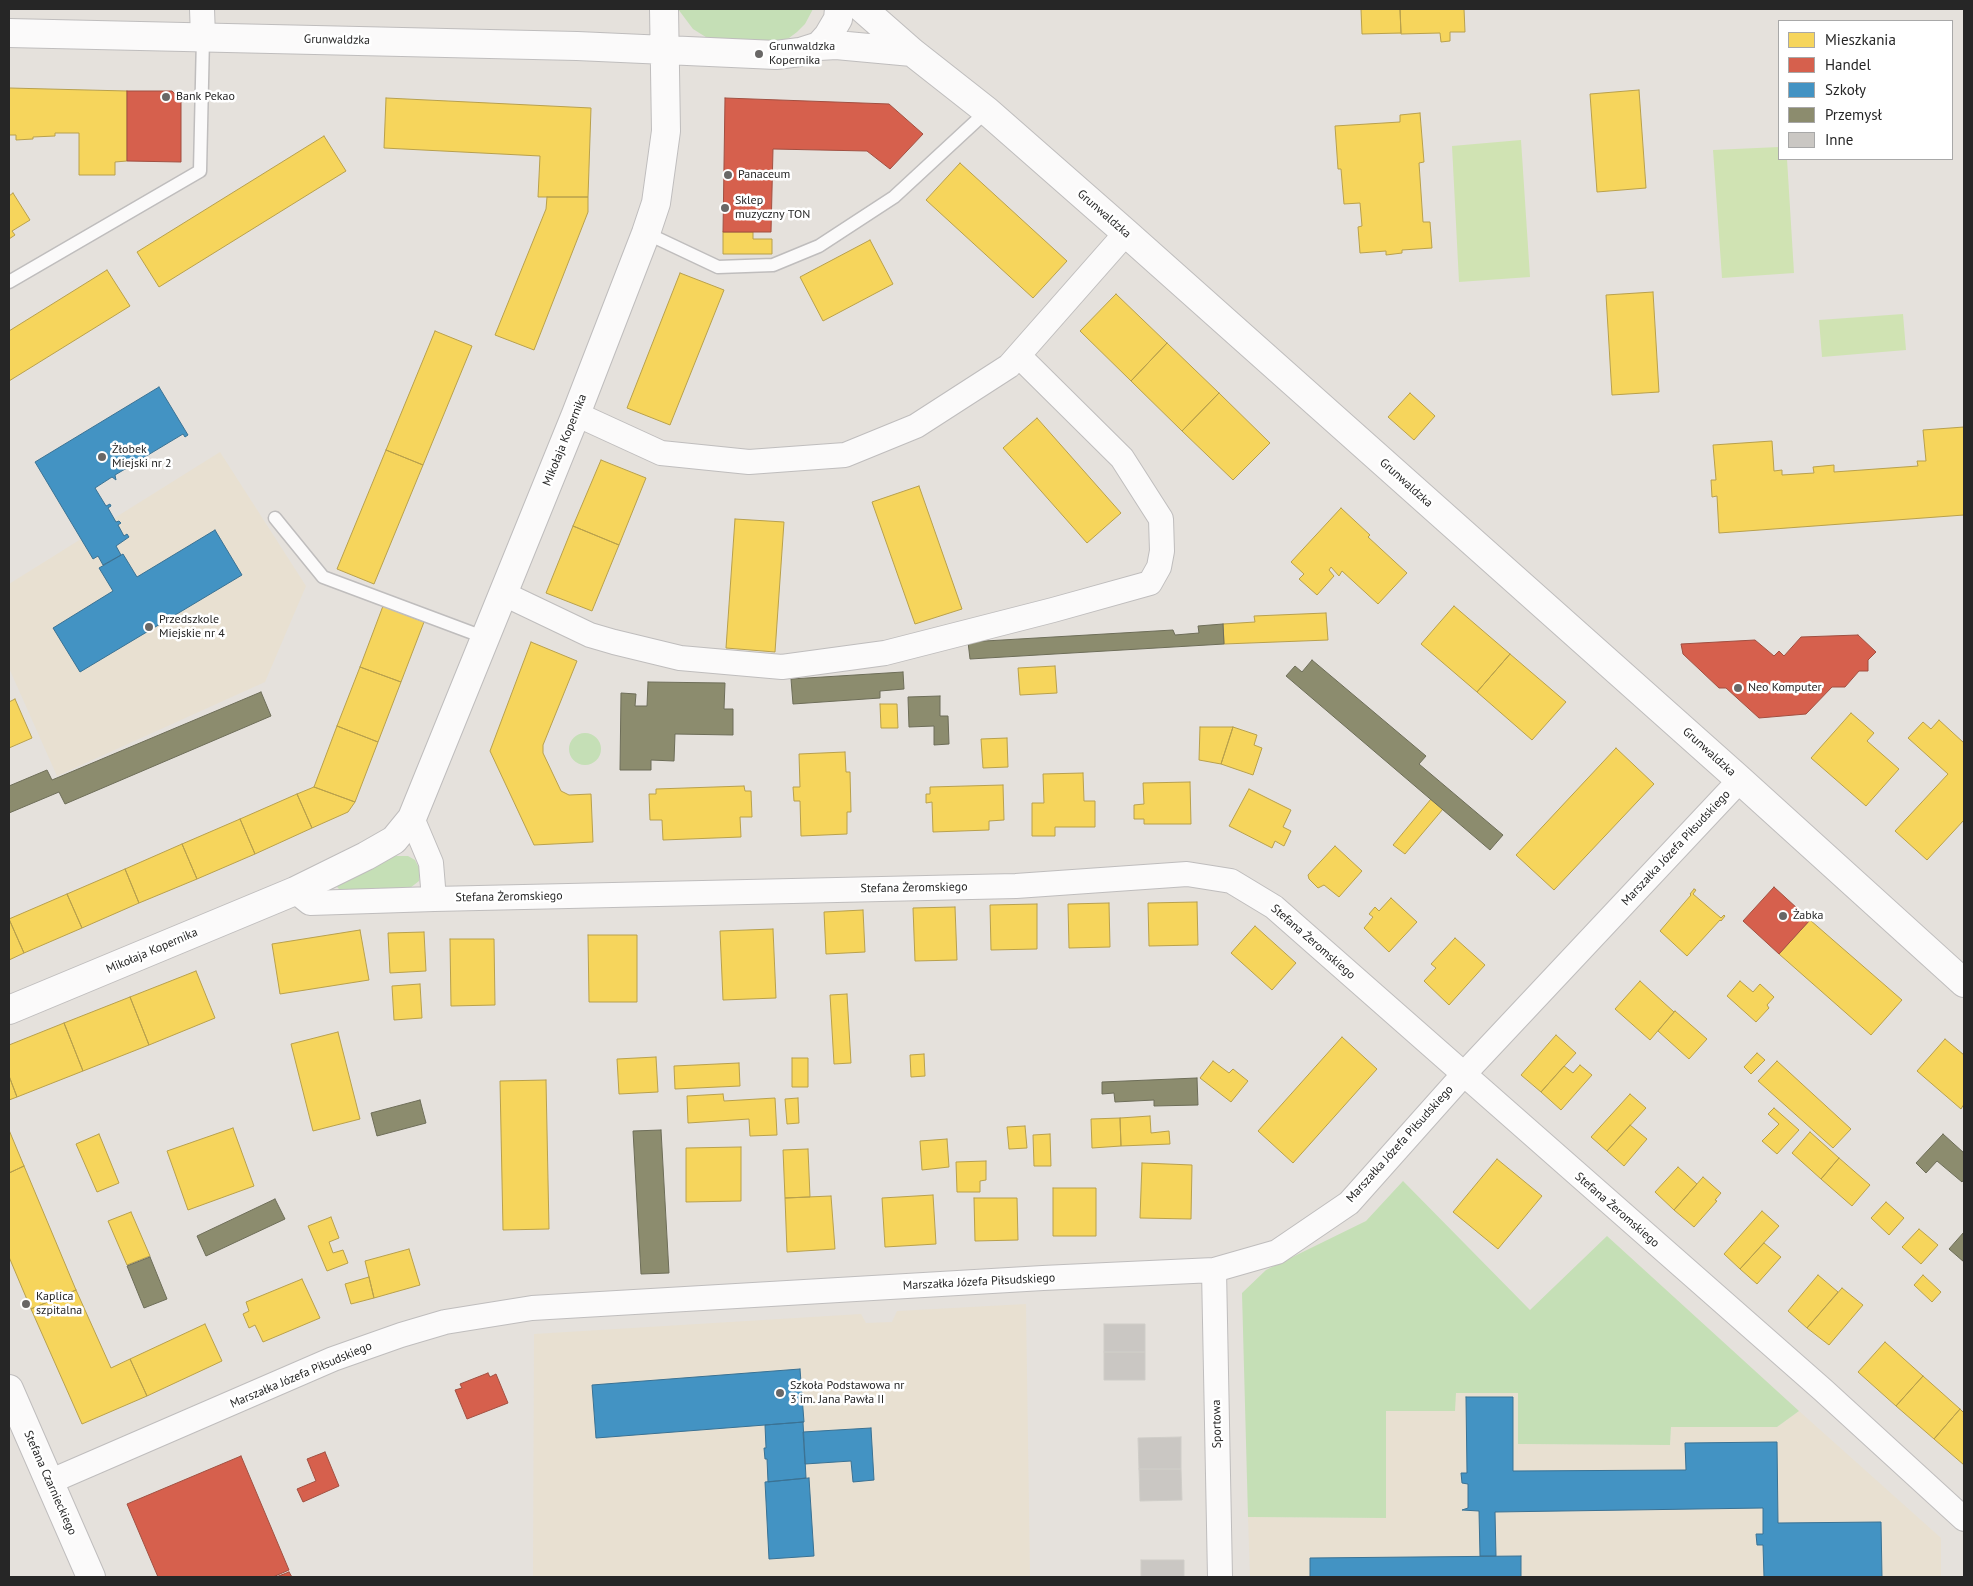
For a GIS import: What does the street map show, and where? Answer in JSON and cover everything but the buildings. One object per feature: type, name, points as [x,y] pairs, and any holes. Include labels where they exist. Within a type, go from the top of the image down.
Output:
[{"type":"street","points":[[202,9],[204,37]]},
{"type":"street","name":"Mikołaja Kopernika","points":[[9,1010],[294,891],[366,856],[394,840],[412,818],[576,414],[656,204],[666,131],[664,9]]},
{"type":"street","points":[[819,46],[828,36],[838,19],[839,9]]},
{"type":"street","name":"Grunwaldzka","points":[[863,9],[912,52],[987,111],[1126,233],[1740,780],[1964,983]]},
{"type":"street","name":"Grunwaldzka","points":[[9,33],[664,49],[776,55],[800,52],[819,46]]},
{"type":"street","points":[[819,46],[912,52]]},
{"type":"street","points":[[576,414],[661,453],[749,462],[845,455],[916,426],[1009,366],[1126,233]]},
{"type":"street","points":[[502,593],[590,635],[606,640],[680,658],[782,668],[885,652],[1053,610],[1150,583],[1159,567],[1162,551],[1161,519],[1122,458],[1019,356]]},
{"type":"street","name":"Marszałka Józefa Piłsudskiego","points":[[50,1482],[333,1359],[445,1322],[532,1308],[1034,1278],[1214,1270],[1277,1252],[1349,1203],[1463,1075],[1740,780]]},
{"type":"street","points":[[294,891],[310,903],[434,899],[431,863],[412,818]]},
{"type":"street","name":"Stefana Żeromskiego","points":[[434,899],[1016,886],[1187,874],[1231,881],[1274,907],[1823,1390],[1964,1519]]},
{"type":"street","name":"Sportowa","points":[[1214,1270],[1220,1577]]},
{"type":"street","name":"Stefana Czarnieckiego","points":[[9,1389],[92,1577]]},
{"type":"lane","points":[[9,282],[200,172],[204,37]]},
{"type":"lane","points":[[646,233],[718,267],[773,265],[819,246],[894,197],[987,111]]},
{"type":"lane","points":[[275,518],[323,577],[486,638]]},
{"type":"shaded area","name":"Przedszkole Miejskie nr 4","points":[[220,452],[306,586],[265,682],[57,776],[9,668],[9,584]]},
{"type":"shaded area","name":"Szkoła Podstawowa nr 3 im. Jana Pawła II","points":[[1026,1304],[1030,1577],[533,1577],[534,1334],[861,1314],[866,1323],[892,1322],[897,1311]]},
{"type":"shaded area","points":[[1455,1393],[1518,1393],[1518,1444],[1670,1445],[1671,1427],[1777,1427],[1799,1411],[1941,1538],[1941,1577],[1250,1577],[1248,1517],[1385,1518],[1386,1411],[1455,1411]]},
{"type":"green space","points":[[678,9],[813,9],[805,24],[797,32],[789,38],[776,43],[709,39],[693,29]]},
{"type":"green space","points":[[1521,140],[1530,277],[1459,282],[1452,146]]},
{"type":"green space","points":[[1778,147],[1778,160],[1787,160],[1794,273],[1722,278],[1713,150]]},
{"type":"green space","points":[[1903,314],[1906,350],[1822,357],[1819,320]]},
{"type":"green space","points":[[585,733],[597,737],[601,749],[597,761],[585,765],[573,761],[569,749],[573,737]]},
{"type":"green space","points":[[392,856],[408,856],[415,860],[419,868],[419,881],[410,888],[341,891],[337,887],[341,881]]},
{"type":"green space","points":[[1403,1181],[1530,1310],[1607,1236],[1799,1411],[1777,1427],[1671,1427],[1670,1445],[1518,1444],[1518,1393],[1456,1393],[1455,1411],[1386,1411],[1386,1518],[1248,1517],[1242,1293],[1266,1270],[1366,1221]]},
{"type":"place","name":"Grunwaldzka Kopernika","points":[[759,54]]},
{"type":"place","name":"Bank Pekao","points":[[166,97]]},
{"type":"place","name":"Panaceum","points":[[728,175]]},
{"type":"place","name":"Sklep muzyczny TON","points":[[725,208]]},
{"type":"place","name":"Żłobek Miejski nr 2","points":[[102,457]]},
{"type":"place","name":"Przedszkole Miejskie nr 4","points":[[149,627]]},
{"type":"place","name":"Neo Komputer","points":[[1738,688]]},
{"type":"place","name":"Żabka","points":[[1783,916]]},
{"type":"place","name":"Kaplica szpitalna","points":[[26,1304]]},
{"type":"place","name":"Szkoła Podstawowa nr 3 im. Jana Pawła II","points":[[780,1393]]}]
